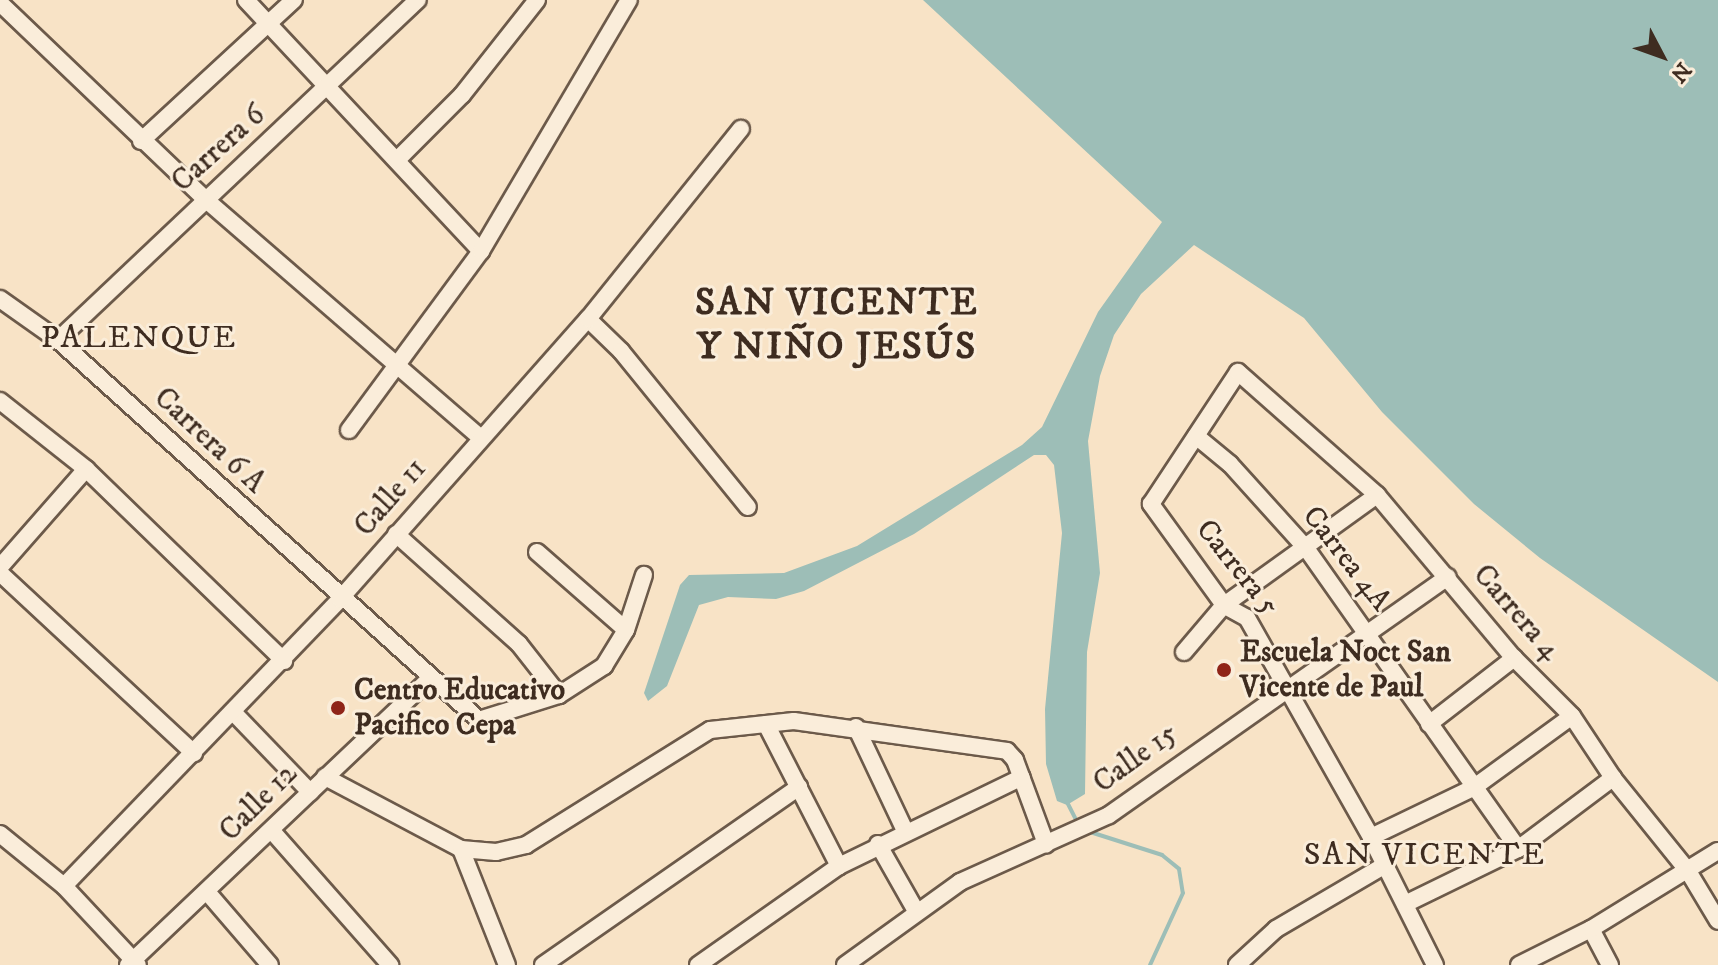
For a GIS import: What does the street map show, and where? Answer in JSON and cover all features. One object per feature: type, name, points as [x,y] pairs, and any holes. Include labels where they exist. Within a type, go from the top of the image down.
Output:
[{"type":"street","points":[[246,0],[481,251]]},
{"type":"street","points":[[141,141],[294,0]]},
{"type":"street","name":"Carrera 6","points":[[58,340],[205,199],[330,87],[418,0]]},
{"type":"street","points":[[397,160],[462,95],[537,0]]},
{"type":"street","points":[[349,430],[481,251],[629,0]]},
{"type":"street","points":[[0,3],[205,199],[481,438]]},
{"type":"street","name":"Calle 11","points":[[64,886],[234,713],[340,599],[588,319],[741,129]]},
{"type":"street","name":"Carrera 6 A","points":[[0,299],[58,340],[340,599]]},
{"type":"street","points":[[588,319],[621,351],[748,507]]},
{"type":"street","name":"Carrera 4","points":[[1196,436],[1238,372],[1377,495],[1514,658],[1572,716],[1613,778],[1688,871],[1718,921]]},
{"type":"street","points":[[0,401],[86,469],[284,661]]},
{"type":"street","name":"Carrera 5","points":[[1196,436],[1151,504],[1224,605],[1247,618],[1371,837],[1435,965]]},
{"type":"street","name":"Carrea 4A","points":[[1196,436],[1230,464],[1306,548],[1518,849]]},
{"type":"street","points":[[86,469],[0,570],[194,753]]},
{"type":"street","points":[[1184,652],[1224,605],[1377,495]]},
{"type":"street","points":[[396,534],[519,644],[559,695]]},
{"type":"street","points":[[537,552],[626,630]]},
{"type":"street","points":[[340,599],[428,680],[479,720],[559,695],[604,666],[626,630],[644,575]]},
{"type":"street","name":"Calle 15","points":[[845,965],[960,882],[1109,815],[1448,577]]},
{"type":"street","points":[[1429,724],[1514,658]]},
{"type":"street","name":"Calle 12","points":[[133,963],[428,680]]},
{"type":"street","points":[[234,713],[310,792]]},
{"type":"street","points":[[1371,837],[1473,788],[1572,716]]},
{"type":"street","points":[[325,777],[461,849],[496,852],[526,845],[710,730],[794,721],[856,727],[1007,751],[1022,777],[1046,844]]},
{"type":"street","points":[[766,724],[839,866]]},
{"type":"street","points":[[856,727],[906,833]]},
{"type":"street","points":[[698,965],[839,866],[878,844],[1022,777]]},
{"type":"street","points":[[1405,904],[1518,849],[1613,778]]},
{"type":"street","points":[[543,965],[799,787]]},
{"type":"street","points":[[272,831],[390,965]]},
{"type":"street","points":[[0,834],[64,886],[133,963]]},
{"type":"street","points":[[878,844],[916,911]]},
{"type":"street","points":[[461,849],[507,965]]},
{"type":"street","points":[[1519,965],[1591,929],[1718,851]]},
{"type":"street","points":[[1237,965],[1276,929],[1385,865]]},
{"type":"street","points":[[208,893],[270,965]]},
{"type":"street","points":[[1591,929],[1610,965]]},
{"type":"water","points":[[923,0],[1718,0],[1718,682],[1540,558],[1474,504],[1382,412],[1304,318],[1194,245],[1141,294],[1114,335],[1100,376],[1088,441],[1100,573],[1087,652],[1085,794],[1067,805],[1057,801],[1046,764],[1045,709],[1062,533],[1054,465],[1046,455],[1034,455],[914,534],[804,591],[776,599],[728,597],[699,605],[667,686],[648,701],[644,693],[680,585],[689,575],[784,573],[857,546],[1022,445],[1042,427],[1098,312],[1162,222]]},
{"type":"waterway","points":[[1067,802],[1077,822]]},
{"type":"waterway","points":[[1087,831],[1162,855],[1179,869],[1183,893],[1150,965]]},
{"type":"place","name":"Escuela Noct San Vicente de Paul","points":[[1224,670]]},
{"type":"place","name":"Centro Educativo Pacifico Cepa","points":[[338,708]]},
{"type":"district","name":"SAN VICENTE Y NIÑO JESÚS","points":[[837,326]]},
{"type":"district","name":"PALENQUE","points":[[139,338]]},
{"type":"district","name":"SAN VICENTE","points":[[1425,855]]}]
